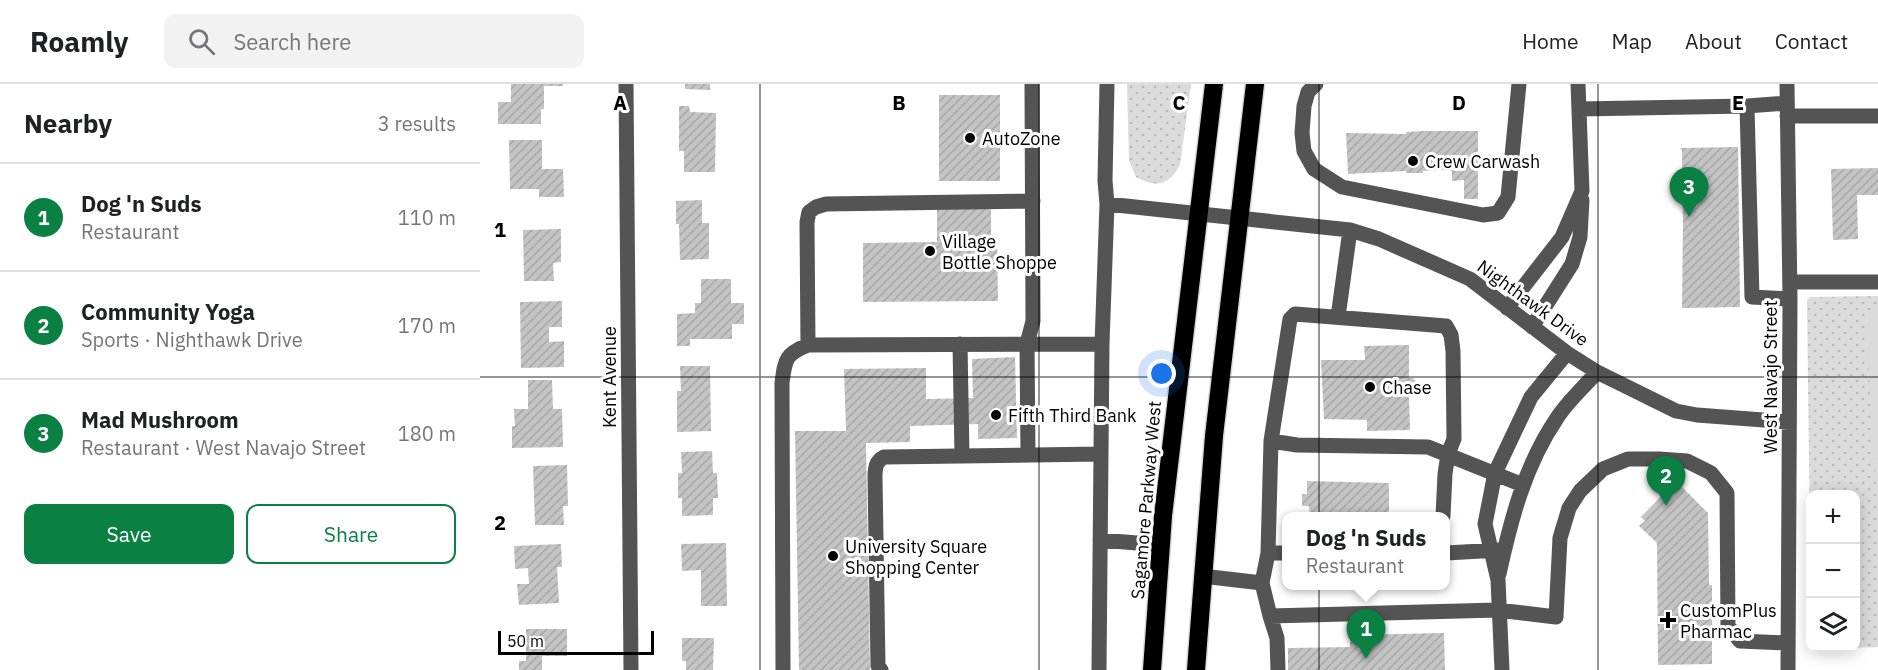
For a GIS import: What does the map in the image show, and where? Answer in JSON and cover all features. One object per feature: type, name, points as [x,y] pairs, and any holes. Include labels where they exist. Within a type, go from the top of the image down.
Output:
[{"type":"highway","name":"Sagamore Parkway West","points":[[1152,670],[1163,516],[1214,84]]},
{"type":"highway","points":[[1196,670],[1214,436],[1255,84]]},
{"type":"street","name":"Kent Avenue","points":[[626,84],[631,670]]},
{"type":"street","points":[[1028,455],[1027,344],[1033,321],[1032,84]]},
{"type":"street","points":[[1099,670],[1107,84]]},
{"type":"street","points":[[1316,84],[1308,92],[1304,106],[1302,133],[1304,151],[1314,169],[1342,187],[1483,215],[1498,213],[1508,197],[1520,84]]},
{"type":"street","points":[[1532,327],[1572,264],[1580,237],[1582,191],[1578,84]]},
{"type":"street","name":"West Navajo Street","points":[[1787,84],[1790,282],[1788,670]]},
{"type":"street","points":[[1579,109],[1747,106],[1878,116]]},
{"type":"street","points":[[1747,106],[1752,297],[1790,299]]},
{"type":"street","points":[[1507,308],[1562,237],[1582,191]]},
{"type":"street","points":[[808,345],[807,222],[809,212],[816,207],[826,204],[1032,201]]},
{"type":"street","name":"Nighthawk Drive","points":[[1107,204],[1350,230],[1379,239],[1470,279],[1567,353],[1597,372],[1676,411],[1696,415],[1789,422]]},
{"type":"street","points":[[1338,317],[1350,230]]},
{"type":"street","points":[[1790,282],[1878,282]]},
{"type":"street","points":[[1278,670],[1277,638],[1262,583],[1268,553],[1271,441],[1290,319],[1295,314],[1446,326],[1451,335],[1453,351],[1454,439],[1448,454],[1443,512]]},
{"type":"street","points":[[960,344],[962,456]]},
{"type":"street","points":[[783,670],[782,383],[785,363],[792,351],[808,345],[1102,344]]},
{"type":"street","points":[[1502,670],[1497,550],[1485,524],[1495,473],[1531,397],[1567,353]]},
{"type":"street","points":[[1497,550],[1539,448],[1558,416],[1597,372]]},
{"type":"street","points":[[1271,441],[1297,445],[1428,447],[1523,485]]},
{"type":"street","points":[[881,670],[878,666],[875,468],[879,460],[885,457],[1101,454]]},
{"type":"street","points":[[1270,616],[1498,610],[1556,617],[1560,538],[1569,508],[1580,491],[1603,469],[1629,459],[1687,461],[1711,473],[1727,493],[1728,626],[1740,641],[1788,643]]},
{"type":"street","points":[[1100,540],[1162,545]]},
{"type":"street","points":[[1450,553],[1497,550]]},
{"type":"street","points":[[1268,553],[1282,553]]},
{"type":"street","points":[[1202,576],[1262,583]]},
{"type":"shaded area","points":[[1127,84],[1191,84],[1180,165],[1167,181],[1156,184],[1143,181],[1136,177],[1129,161]]},
{"type":"shaded area","points":[[1878,296],[1878,647],[1860,648],[1860,490],[1809,490],[1807,300],[1811,297]]},
{"type":"shaded area","points":[[1865,312],[1878,312],[1878,522]]},
{"type":"building","points":[[511,84],[563,84],[563,86],[544,86],[544,109],[541,109],[541,124],[498,124],[498,102],[511,102]]},
{"type":"building","points":[[685,84],[710,84],[710,90],[685,89]]},
{"type":"building","name":"AutoZone","points":[[939,95],[1000,95],[1000,181],[939,181]]},
{"type":"building","points":[[679,106],[689,106],[690,112],[716,113],[715,172],[684,172],[684,151],[679,151]]},
{"type":"building","name":"Crew Carwash","points":[[1478,131],[1478,199],[1464,199],[1464,180],[1452,181],[1450,170],[1423,171],[1423,173],[1406,173],[1406,171],[1348,174],[1346,133],[1406,134],[1406,132]]},
{"type":"building","points":[[509,140],[542,140],[542,169],[563,169],[564,197],[539,197],[539,189],[510,189]]},
{"type":"building","points":[[1738,147],[1740,307],[1682,308],[1683,219],[1682,182],[1680,182],[1682,179],[1682,150],[1680,148]]},
{"type":"building","points":[[1878,168],[1878,195],[1857,195],[1858,239],[1833,240],[1831,169]]},
{"type":"building","points":[[702,200],[702,223],[709,223],[709,259],[680,260],[676,201]]},
{"type":"building","name":"Village Bottle Shoppe","points":[[937,209],[991,209],[991,238],[997,238],[998,301],[863,302],[863,243],[937,242]]},
{"type":"building","points":[[561,229],[561,262],[553,263],[554,281],[524,281],[523,230]]},
{"type":"building","points":[[701,279],[731,279],[731,303],[744,303],[744,324],[732,324],[732,339],[690,339],[690,346],[677,346],[677,314],[695,313],[695,303],[701,303]]},
{"type":"building","points":[[562,301],[562,327],[549,327],[549,342],[564,341],[564,367],[521,368],[520,302]]},
{"type":"building","name":"Chase","points":[[1409,345],[1409,378],[1413,378],[1418,383],[1418,392],[1413,397],[1409,397],[1410,430],[1367,431],[1367,420],[1324,419],[1321,360],[1365,360],[1364,346]]},
{"type":"building","name":"University Square Shopping Center","points":[[1015,357],[1017,438],[978,439],[978,424],[910,426],[910,442],[866,443],[870,670],[799,670],[795,431],[846,431],[844,369],[926,368],[926,399],[973,398],[972,359]]},
{"type":"building","points":[[680,366],[710,366],[711,431],[677,432],[677,391],[681,391]]},
{"type":"building","points":[[528,380],[552,380],[553,409],[562,409],[563,447],[512,448],[512,426],[515,426],[514,409],[528,409]]},
{"type":"building","points":[[712,451],[713,473],[717,473],[718,498],[713,498],[713,515],[682,516],[682,498],[678,498],[678,473],[682,473],[681,452]]},
{"type":"building","points":[[567,465],[568,506],[563,506],[564,525],[535,525],[533,466]]},
{"type":"building","points":[[1307,481],[1389,483],[1389,512],[1310,512],[1309,506],[1302,506],[1302,494],[1307,494]]},
{"type":"building","points":[[1676,481],[1708,513],[1709,585],[1712,585],[1712,664],[1658,665],[1657,543],[1639,526],[1645,521],[1641,517]]},
{"type":"building","points":[[726,543],[727,606],[701,606],[701,570],[682,571],[681,544]]},
{"type":"building","points":[[561,544],[562,567],[557,567],[559,603],[519,605],[517,584],[529,584],[528,568],[515,569],[514,546]]},
{"type":"building","points":[[526,629],[567,629],[567,656],[542,656],[542,670],[519,670],[519,661],[526,661]]},
{"type":"building","points":[[1444,633],[1445,670],[1288,670],[1288,648],[1350,647],[1350,635]]},
{"type":"building","points":[[682,638],[714,638],[713,670],[686,670],[686,661],[682,661]]},
{"type":"place","name":"AutoZone","points":[[970,138]]},
{"type":"place","name":"Crew Carwash","points":[[1413,161]]},
{"type":"place","name":"Mad Mushroom","points":[[1689,217]]},
{"type":"place","name":"Village Bottle Shoppe","points":[[930,251]]},
{"type":"place","name":"Chase","points":[[1370,387]]},
{"type":"place","name":"Fifth Third Bank","points":[[996,415]]},
{"type":"place","name":"Community Yoga","points":[[1666,506]]},
{"type":"place","name":"University Square Shopping Center","points":[[833,556]]},
{"type":"place","name":"CustomPlus Pharmac","points":[[1668,620]]},
{"type":"place","name":"Dog 'n Suds","points":[[1366,659]]}]
